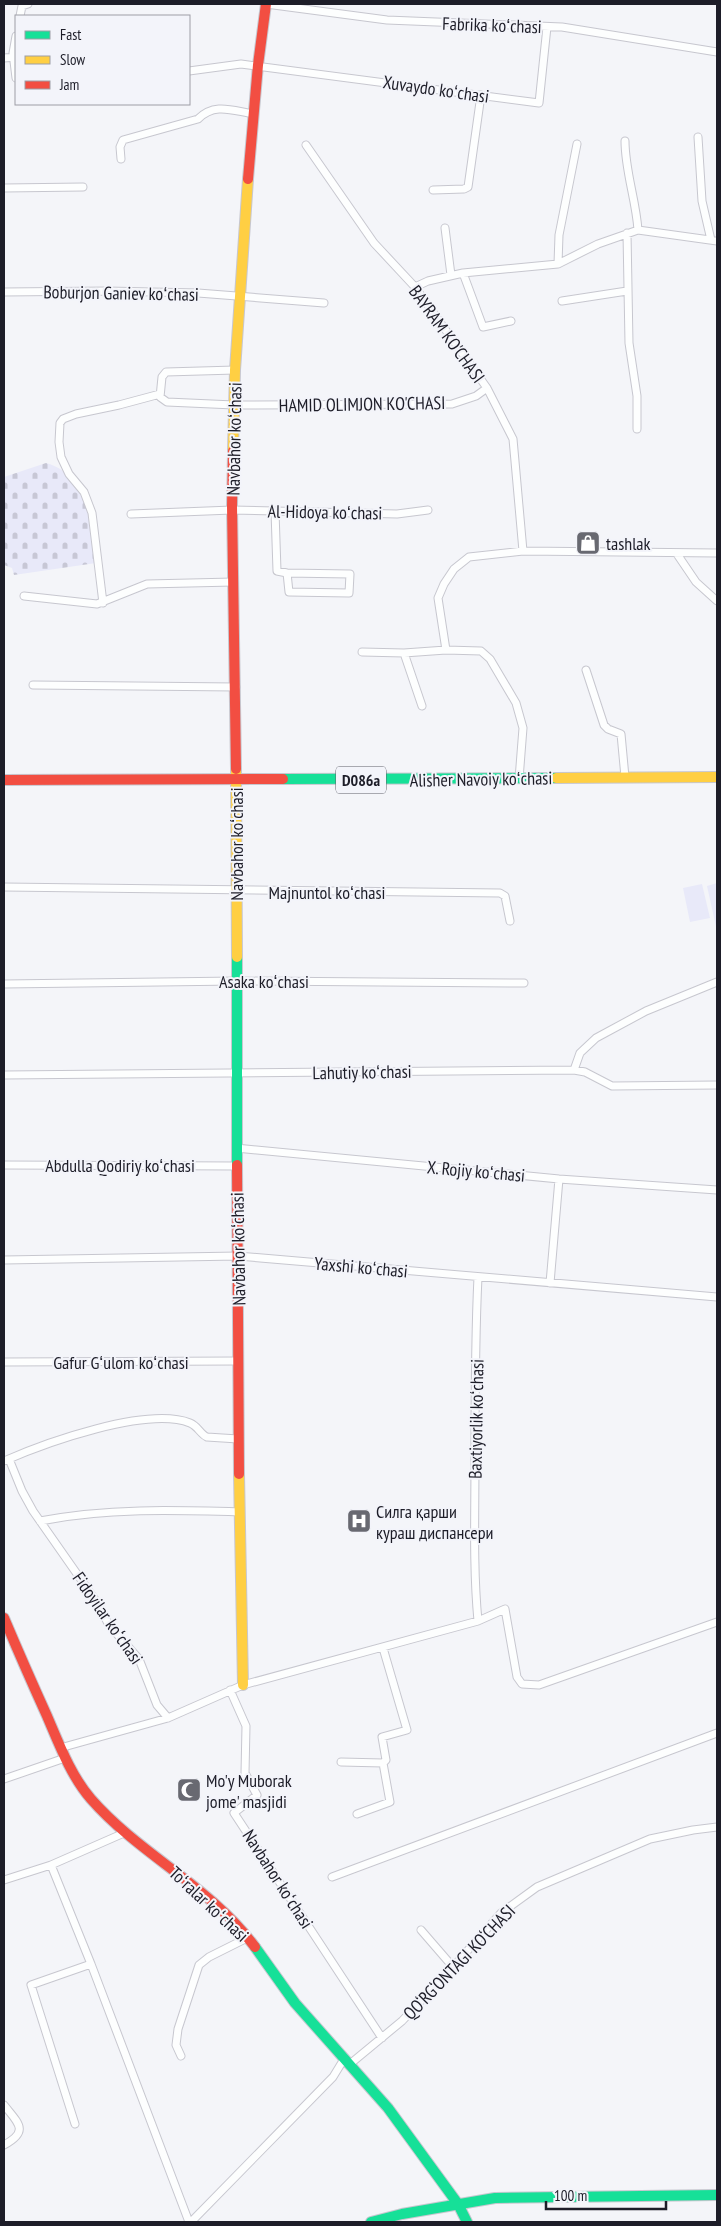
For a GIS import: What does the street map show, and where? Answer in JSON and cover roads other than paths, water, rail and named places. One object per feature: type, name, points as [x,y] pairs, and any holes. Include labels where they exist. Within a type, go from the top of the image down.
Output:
[{"type":"main road","name":"Navbahor koʻchasi","points":[[242,1685],[236,1148],[236,686],[232,510],[239,296],[258,65],[266,4]]},
{"type":"main road","name":"Alisher Navoiy koʻchasi","points":[[4,780],[717,777]]},
{"type":"main road","name":"Toʻralar koʻchasi","points":[[4,1618],[60,1748],[90,1798],[124,1833],[171,1867],[203,1894],[248,1938],[295,2003],[388,2108],[458,2204],[467,2222]]},
{"type":"main road","points":[[371,2222],[495,2198],[717,2195]]},
{"type":"street","points":[[20,15],[22,6],[28,4]]},
{"type":"street","name":"Fabrika koʻchasi","points":[[266,4],[387,20],[562,27],[717,52]]},
{"type":"street","name":"Xuvaydo koʻchasi","points":[[190,71],[227,64],[258,65],[539,103],[547,27]]},
{"type":"street","points":[[4,58],[15,57],[15,40]]},
{"type":"street","points":[[432,190],[464,189],[468,187],[480,95]]},
{"type":"street","points":[[121,160],[120,147],[123,140],[198,118],[213,108],[254,114]]},
{"type":"street","points":[[415,287],[463,273],[558,264],[598,244],[638,230],[714,241],[702,202],[698,137]]},
{"type":"street","points":[[624,141],[625,159],[633,190],[638,230]]},
{"type":"street","points":[[558,264],[560,235],[577,144]]},
{"type":"street","name":"BAYRAM KO'CHASI","points":[[306,145],[374,242],[415,287],[487,388],[513,440],[523,551]]},
{"type":"street","points":[[4,188],[82,188]]},
{"type":"street","points":[[445,228],[451,275]]},
{"type":"street","points":[[627,233],[629,343],[637,396],[637,429]]},
{"type":"street","points":[[463,273],[483,327],[511,321]]},
{"type":"street","name":"Boburjon Ganiev koʻchasi","points":[[4,292],[116,291],[239,296],[324,303]]},
{"type":"street","points":[[562,301],[627,291]]},
{"type":"street","points":[[103,603],[92,513],[84,492],[70,474],[61,457],[59,427],[63,419],[87,410],[119,405],[160,394],[162,377],[166,372],[236,370]]},
{"type":"street","name":"HAMID OLIMJON KO'CHASI","points":[[160,394],[161,399],[167,402],[234,405],[452,404],[476,396],[487,388]]},
{"type":"street","name":"Al-Hidoya koʻchasi","points":[[131,514],[232,510],[397,514],[428,510]]},
{"type":"street","points":[[275,511],[277,570],[287,573],[350,574],[349,593],[289,592],[287,573]]},
{"type":"street","points":[[446,650],[438,598],[444,584],[454,569],[469,556],[523,551],[717,553]]},
{"type":"street","points":[[677,554],[696,582],[717,601]]},
{"type":"street","points":[[24,596],[90,604],[103,603],[147,584],[234,582]]},
{"type":"street","points":[[362,652],[481,651],[490,659],[516,703],[523,728],[519,779]]},
{"type":"street","points":[[404,653],[422,706]]},
{"type":"street","points":[[586,670],[604,725],[608,729],[621,734],[624,777]]},
{"type":"street","points":[[33,685],[236,686]]},
{"type":"street","name":"Majnuntol koʻchasi","points":[[4,887],[500,893],[504,896],[510,921]]},
{"type":"street","name":"Asaka koʻchasi","points":[[4,984],[237,980],[524,983]]},
{"type":"street","points":[[574,1070],[580,1053],[596,1038],[646,1011],[717,982]]},
{"type":"street","name":"Lahutiy koʻchasi","points":[[4,1075],[574,1070],[585,1072],[612,1086],[717,1085]]},
{"type":"street","name":"X. Rojiy koʻchasi","points":[[236,1148],[559,1179],[717,1190]]},
{"type":"street","name":"Abdulla Qodiriy koʻchasi","points":[[4,1165],[237,1166]]},
{"type":"street","points":[[550,1283],[559,1179]]},
{"type":"street","name":"Yaxshi koʻchasi","points":[[4,1260],[238,1256],[717,1297]]},
{"type":"street","name":"Baxtiyorlik koʻchasi","points":[[478,1277],[476,1322],[475,1552],[478,1621]]},
{"type":"street","name":"Gafur Gʻulom koʻchasi","points":[[4,1362],[238,1361]]},
{"type":"street","points":[[6,1460],[95,1430],[136,1420],[177,1420],[189,1422],[198,1427],[206,1437],[238,1439]]},
{"type":"street","name":"Fidoyilar koʻchasi","points":[[6,1460],[40,1521],[96,1601],[109,1624],[139,1660],[157,1705],[168,1718]]},
{"type":"street","points":[[40,1521],[63,1516],[128,1511],[240,1512]]},
{"type":"street","points":[[60,1748],[168,1718],[242,1685],[478,1621],[505,1609],[517,1677],[522,1684],[530,1686],[538,1685],[717,1622]]},
{"type":"street","points":[[357,1814],[390,1802],[383,1763],[386,1760],[382,1737],[407,1730],[383,1648]]},
{"type":"street","name":"Navbahor koʻchasi","points":[[230,1690],[246,1726],[245,1773],[257,1794],[234,1813],[382,2038]]},
{"type":"street","points":[[332,1878],[717,1732]]},
{"type":"street","points":[[4,1779],[65,1758]]},
{"type":"street","points":[[341,1762],[383,1763]]},
{"type":"street","name":"QO‘RG‘ONTAGI KO‘CHASI","points":[[190,2222],[347,2062],[382,2038],[402,2021],[501,1913],[537,1887],[650,1839],[717,1827]]},
{"type":"street","points":[[4,1880],[51,1864],[124,1833]]},
{"type":"street","points":[[51,1864],[190,2222]]},
{"type":"street","points":[[421,1930],[453,1967]]},
{"type":"street","points":[[181,2056],[176,2046],[178,2029],[199,1965],[209,1957],[248,1938]]},
{"type":"street","points":[[75,2124],[31,1985],[91,1964]]},
{"type":"street","points":[[4,2104],[19,2124],[20,2133],[16,2138],[4,2145]]},
{"type":"place","name":"tashlak","points":[[588,543]]},
{"type":"place","name":"Силга қарши кураш диспансери","points":[[359,1521]]},
{"type":"place","name":"Mo'y Muborak jome' masjidi","points":[[189,1790]]}]
